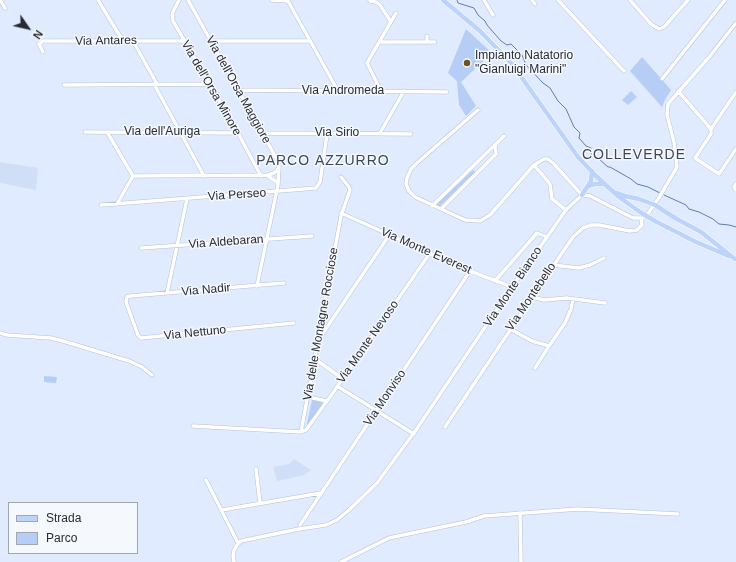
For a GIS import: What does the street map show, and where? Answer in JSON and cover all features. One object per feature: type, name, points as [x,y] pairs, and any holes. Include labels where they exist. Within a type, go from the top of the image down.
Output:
[{"type":"main road","points":[[443,0],[480,32],[512,64],[569,145],[604,184],[640,212],[653,220],[696,242],[736,259]]},
{"type":"main road","points":[[582,194],[591,180],[592,172]]},
{"type":"main road","points":[[588,186],[604,184]]},
{"type":"main road","points":[[612,191],[655,205],[708,237],[736,259]]},
{"type":"street","points":[[0,0],[5,8]]},
{"type":"street","points":[[98,0],[123,41]]},
{"type":"street","name":"Via dell'Orsa Minore","points":[[179,0],[173,12],[172,18],[238,133],[260,176]]},
{"type":"street","name":"Via dell'Orsa Maggiore","points":[[188,0],[278,160],[279,167]]},
{"type":"street","points":[[272,0],[289,0],[309,41],[338,91]]},
{"type":"street","points":[[484,0],[493,15]]},
{"type":"street","points":[[558,0],[624,71]]},
{"type":"street","points":[[630,0],[651,24],[659,29],[664,26],[688,0]]},
{"type":"street","points":[[662,79],[725,0]]},
{"type":"street","points":[[370,2],[376,2],[380,5],[391,22]]},
{"type":"street","points":[[381,91],[367,64],[396,12]]},
{"type":"street","points":[[478,110],[410,170],[407,180],[408,189],[415,197],[432,206],[466,220],[476,221],[484,219],[492,213],[534,165],[542,159],[550,161],[582,194],[590,196],[628,216],[641,218],[647,215],[655,205],[677,167],[674,142],[666,110],[669,102],[710,56],[736,23]]},
{"type":"street","points":[[427,36],[427,42]]},
{"type":"street","points":[[133,41],[179,132],[204,176]]},
{"type":"street","name":"Via Antares","points":[[43,52],[39,44],[42,42],[184,41]]},
{"type":"street","points":[[211,41],[309,41]]},
{"type":"street","points":[[380,42],[435,42]]},
{"type":"street","points":[[64,85],[209,84]]},
{"type":"street","name":"Via Andromeda","points":[[238,90],[447,92]]},
{"type":"street","points":[[380,133],[404,91]]},
{"type":"street","points":[[678,91],[711,129]]},
{"type":"street","points":[[736,92],[711,129],[711,134],[695,158],[719,174],[736,150]]},
{"type":"street","name":"Via dell'Auriga","points":[[85,132],[238,133]]},
{"type":"street","points":[[106,132],[133,176]]},
{"type":"street","name":"Via Sirio","points":[[263,133],[411,134]]},
{"type":"street","name":"Via Perseo","points":[[101,206],[314,188],[318,186],[320,182],[327,134]]},
{"type":"street","points":[[432,206],[504,136]]},
{"type":"street","points":[[440,209],[496,154],[495,145]]},
{"type":"street","points":[[534,165],[550,184],[552,198],[566,210]]},
{"type":"street","points":[[133,176],[260,176],[274,173],[279,167]]},
{"type":"street","points":[[257,286],[278,184],[279,167]]},
{"type":"street","points":[[268,175],[278,184]]},
{"type":"street","points":[[117,204],[133,176]]},
{"type":"street","name":"Via delle Montagne Rocciose","points":[[303,431],[342,213],[350,189],[341,177]]},
{"type":"street","points":[[736,184],[734,187],[736,190]]},
{"type":"street","name":"Via Monte Bianco","points":[[238,543],[246,539],[323,526],[335,521],[353,507],[377,483],[414,434],[512,287],[566,210],[582,194]]},
{"type":"street","points":[[167,293],[187,199]]},
{"type":"street","name":"Via Monte Everest","points":[[342,213],[470,271],[512,287]]},
{"type":"street","name":"Via Montebello","points":[[444,427],[572,239],[584,227],[591,225],[635,230],[642,225],[641,218]]},
{"type":"street","points":[[495,281],[537,233],[547,237]]},
{"type":"street","points":[[319,338],[390,234]]},
{"type":"street","name":"Via Aldebaran","points":[[141,248],[312,236]]},
{"type":"street","name":"Via Monte Nevoso","points":[[303,431],[343,379],[430,253]]},
{"type":"street","points":[[553,265],[578,268],[590,265],[604,258]]},
{"type":"street","name":"Via Monviso","points":[[300,525],[470,271]]},
{"type":"street","name":"Via Nadir","points":[[128,296],[284,283]]},
{"type":"street","name":"Via Nettuno","points":[[128,296],[126,299],[127,304],[138,335],[141,338],[294,323]]},
{"type":"street","points":[[532,297],[544,300],[573,298],[605,303]]},
{"type":"street","points":[[535,368],[565,323],[571,309],[573,298]]},
{"type":"street","points":[[510,329],[534,342],[549,346]]},
{"type":"street","points":[[0,333],[51,338],[134,363],[152,375]]},
{"type":"street","points":[[315,359],[343,379]]},
{"type":"street","points":[[337,386],[414,434]]},
{"type":"street","points":[[308,397],[327,401]]},
{"type":"street","points":[[193,426],[303,431]]},
{"type":"street","points":[[256,469],[260,503]]},
{"type":"street","points":[[206,480],[238,543],[233,552],[234,562]]},
{"type":"street","points":[[222,510],[322,493]]},
{"type":"street","points":[[341,562],[391,538],[464,522],[484,516],[586,509],[678,514]]},
{"type":"street","points":[[520,513],[521,562]]},
{"type":"shaded area","points":[[0,162],[38,168],[36,190],[0,183]]},
{"type":"shaded area","points":[[294,459],[311,470],[304,475],[277,481],[273,467],[289,464]]},
{"type":"green space","name":"Impianto Natatorio \"Gianluigi Marini\"","points":[[466,29],[492,53],[461,82],[476,106],[466,116],[459,105],[457,81],[448,73]]},
{"type":"green space","points":[[642,57],[671,90],[662,107],[630,71]]},
{"type":"green space","points":[[631,91],[637,97],[628,105],[622,100]]},
{"type":"green space","points":[[473,170],[475,172],[439,207],[436,205]]},
{"type":"green space","points":[[44,376],[57,377],[56,383],[44,382]]},
{"type":"green space","points":[[312,400],[324,403],[306,428]]},
{"type":"waterway","points":[[457,0],[458,3],[474,8],[478,15],[485,21],[501,41],[507,45],[511,44],[522,55],[526,65],[543,83],[550,88],[558,101],[566,109],[574,127],[580,133],[579,138],[586,146],[591,148],[591,155],[595,159],[599,159],[608,167],[631,179],[637,184],[648,187],[660,193]]},
{"type":"waterway","points":[[664,195],[686,205],[689,209],[713,219],[719,224],[736,227]]},
{"type":"place","name":"Impianto Natatorio \"Gianluigi Marini\"","points":[[467,63]]},
{"type":"district","name":"COLLEVERDE","points":[[634,155]]},
{"type":"district","name":"PARCO AZZURRO","points":[[323,161]]}]
